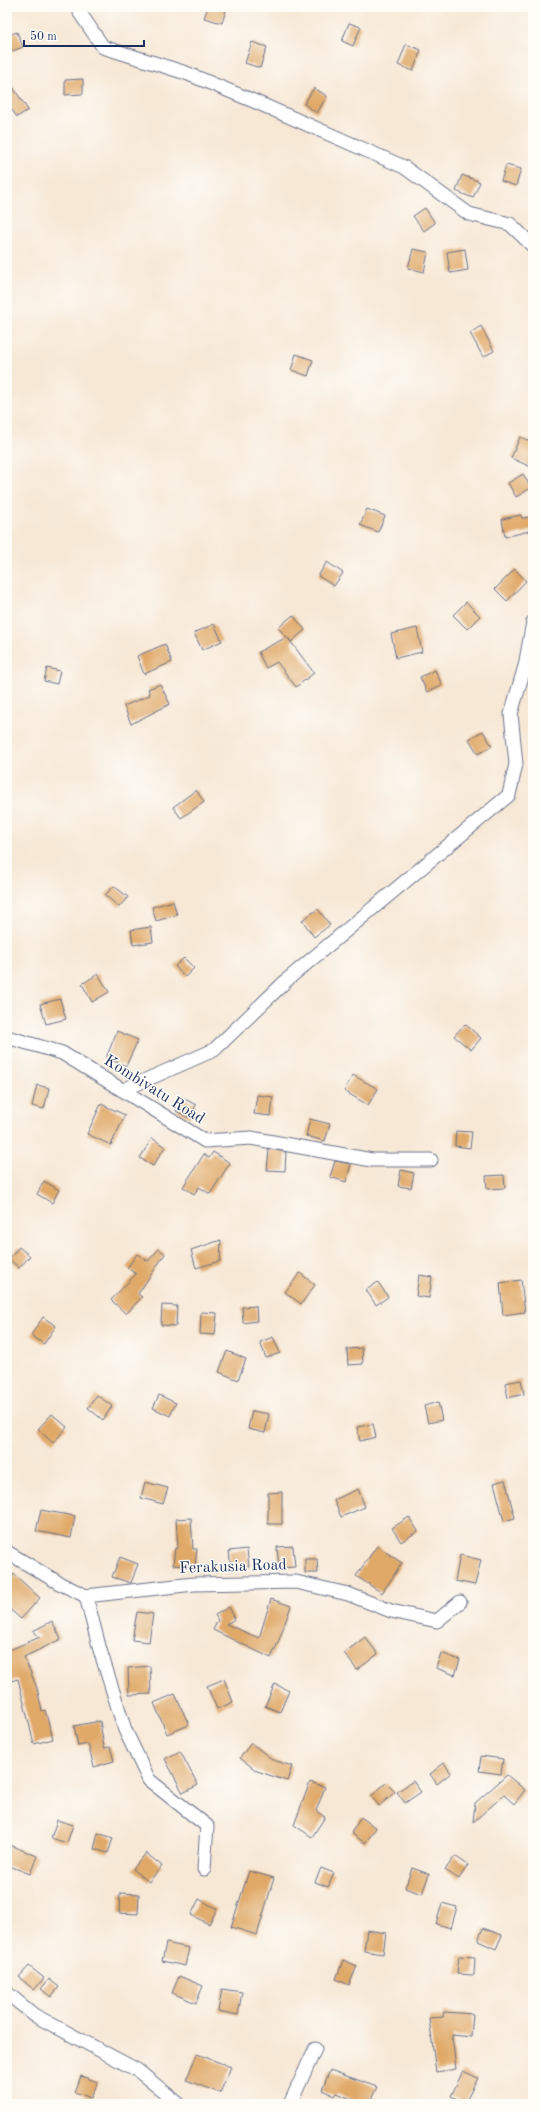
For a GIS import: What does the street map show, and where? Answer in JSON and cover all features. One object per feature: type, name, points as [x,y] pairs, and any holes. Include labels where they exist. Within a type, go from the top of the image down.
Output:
[{"type":"street","points":[[80,7],[80,13],[103,47],[186,73],[404,167],[468,214],[510,224],[533,246]]},
{"type":"street","points":[[123,1090],[214,1050],[289,978],[509,795],[516,764],[511,714],[525,666],[533,622]]},
{"type":"street","name":"Kombivatu Road","points":[[7,1037],[62,1053],[205,1141],[251,1138],[372,1160],[432,1160]]},
{"type":"street","points":[[7,1552],[59,1583],[86,1596],[100,1650],[125,1730],[149,1780],[207,1826],[204,1869]]},
{"type":"street","name":"Ferakusia Road","points":[[86,1596],[194,1584],[296,1582],[348,1594],[391,1611],[437,1621],[460,1602]]},
{"type":"street","points":[[7,1993],[34,2015],[137,2070],[179,2104]]},
{"type":"street","points":[[290,2104],[315,2049]]},
{"type":"building","points":[[208,7],[227,7],[222,23],[204,18]]},
{"type":"building","points":[[349,23],[361,27],[353,46],[342,41]]},
{"type":"building","points":[[17,32],[23,47],[7,53],[7,36]]},
{"type":"building","points":[[252,42],[267,47],[260,68],[245,63]]},
{"type":"building","points":[[406,44],[421,50],[413,71],[398,65]]},
{"type":"building","points":[[7,78],[28,110],[17,117],[7,103]]},
{"type":"building","points":[[83,79],[83,94],[65,95],[65,80]]},
{"type":"building","points":[[314,88],[327,96],[317,113],[304,104]]},
{"type":"building","points":[[506,165],[521,169],[516,186],[501,181]]},
{"type":"building","points":[[462,175],[480,182],[473,198],[456,191]]},
{"type":"building","points":[[425,208],[435,223],[424,231],[413,216]]},
{"type":"building","points":[[413,249],[428,252],[424,272],[408,268]]},
{"type":"building","points":[[465,249],[468,270],[450,273],[447,252]]},
{"type":"building","points":[[481,326],[494,351],[483,357],[470,333]]},
{"type":"building","points":[[296,354],[313,360],[308,376],[291,370]]},
{"type":"building","points":[[520,437],[533,442],[533,468],[511,458]]},
{"type":"building","points":[[523,474],[531,488],[516,497],[508,483]]},
{"type":"building","points":[[367,509],[385,516],[378,532],[360,525]]},
{"type":"building","points":[[521,515],[522,518],[533,517],[533,530],[505,537],[502,519]]},
{"type":"building","points":[[327,562],[343,573],[334,586],[318,576]]},
{"type":"building","points":[[515,569],[526,581],[507,601],[495,589]]},
{"type":"building","points":[[466,602],[480,616],[467,629],[453,615]]},
{"type":"building","points":[[293,615],[305,630],[291,642],[288,638],[314,673],[296,687],[277,662],[266,668],[258,652],[287,637],[278,628]]},
{"type":"building","points":[[214,624],[222,641],[202,650],[194,633]]},
{"type":"building","points":[[417,628],[422,652],[396,658],[391,634]]},
{"type":"building","points":[[165,644],[172,662],[144,674],[137,656]]},
{"type":"building","points":[[47,668],[60,671],[57,684],[44,681]]},
{"type":"building","points":[[435,670],[442,685],[427,692],[420,677]]},
{"type":"building","points":[[160,684],[170,704],[131,724],[124,706],[150,695],[148,689]]},
{"type":"building","points":[[483,731],[492,746],[478,754],[469,739]]},
{"type":"building","points":[[196,790],[204,802],[181,818],[173,807]]},
{"type":"building","points":[[114,886],[128,897],[119,907],[105,895]]},
{"type":"building","points":[[173,901],[177,915],[156,921],[152,907]]},
{"type":"building","points":[[318,909],[330,925],[314,937],[302,920]]},
{"type":"building","points":[[151,927],[153,942],[133,945],[131,930]]},
{"type":"building","points":[[184,958],[194,968],[185,977],[175,966]]},
{"type":"building","points":[[98,974],[109,992],[92,1002],[82,984]]},
{"type":"building","points":[[60,999],[66,1019],[46,1024],[40,1004]]},
{"type":"building","points":[[465,1024],[481,1038],[471,1050],[454,1036]]},
{"type":"building","points":[[117,1031],[138,1040],[126,1066],[106,1058]]},
{"type":"building","points":[[353,1075],[378,1089],[368,1105],[344,1091]]},
{"type":"building","points":[[37,1085],[49,1088],[44,1109],[32,1106]]},
{"type":"building","points":[[257,1095],[273,1097],[271,1116],[254,1114]]},
{"type":"building","points":[[183,1098],[196,1105],[189,1118],[176,1111]]},
{"type":"building","points":[[101,1104],[125,1115],[111,1145],[87,1134]]},
{"type":"building","points":[[310,1119],[330,1124],[325,1141],[306,1136]]},
{"type":"building","points":[[456,1131],[472,1132],[470,1148],[455,1146]]},
{"type":"building","points":[[152,1138],[165,1147],[153,1166],[140,1158]]},
{"type":"building","points":[[269,1149],[286,1152],[285,1171],[267,1170]]},
{"type":"building","points":[[213,1152],[230,1163],[210,1194],[199,1187],[194,1194],[183,1187],[204,1154],[209,1158]]},
{"type":"building","points":[[335,1161],[351,1164],[346,1182],[330,1177]]},
{"type":"building","points":[[401,1170],[414,1173],[411,1188],[398,1186]]},
{"type":"building","points":[[504,1175],[505,1188],[487,1189],[486,1176]]},
{"type":"building","points":[[44,1181],[59,1190],[52,1203],[37,1194]]},
{"type":"building","points":[[221,1240],[220,1261],[196,1268],[191,1250]]},
{"type":"building","points":[[19,1247],[30,1256],[19,1268],[9,1259]]},
{"type":"building","points":[[159,1249],[165,1254],[138,1294],[142,1297],[126,1314],[111,1300],[136,1274],[127,1268],[137,1254],[148,1261]]},
{"type":"building","points":[[300,1273],[315,1285],[301,1304],[285,1292]]},
{"type":"building","points":[[419,1275],[432,1277],[429,1298],[416,1296]]},
{"type":"building","points":[[521,1280],[525,1312],[503,1315],[500,1283]]},
{"type":"building","points":[[378,1282],[388,1297],[376,1305],[366,1290]]},
{"type":"building","points":[[162,1305],[177,1306],[176,1326],[161,1325]]},
{"type":"building","points":[[256,1306],[257,1321],[243,1323],[242,1307]]},
{"type":"building","points":[[201,1312],[217,1313],[215,1335],[200,1334]]},
{"type":"building","points":[[43,1317],[56,1326],[44,1344],[31,1335]]},
{"type":"building","points":[[273,1337],[280,1353],[266,1358],[260,1342]]},
{"type":"building","points":[[362,1348],[363,1364],[348,1365],[347,1349]]},
{"type":"building","points":[[227,1351],[246,1359],[238,1380],[219,1372]]},
{"type":"building","points":[[521,1380],[524,1394],[508,1398],[505,1383]]},
{"type":"building","points":[[97,1395],[112,1406],[103,1420],[88,1408]]},
{"type":"building","points":[[159,1395],[176,1403],[170,1416],[153,1408]]},
{"type":"building","points":[[438,1402],[442,1420],[428,1423],[424,1406]]},
{"type":"building","points":[[252,1411],[269,1414],[265,1433],[248,1429]]},
{"type":"building","points":[[52,1414],[67,1427],[53,1443],[38,1429]]},
{"type":"building","points":[[373,1424],[376,1437],[360,1441],[357,1427]]},
{"type":"building","points":[[505,1480],[515,1518],[504,1521],[494,1483]]},
{"type":"building","points":[[145,1482],[168,1488],[163,1504],[141,1498]]},
{"type":"building","points":[[358,1489],[365,1507],[341,1517],[334,1500]]},
{"type":"building","points":[[282,1492],[282,1524],[268,1524],[268,1493]]},
{"type":"building","points":[[41,1510],[75,1516],[71,1538],[36,1531]]},
{"type":"building","points":[[409,1517],[418,1531],[401,1542],[392,1528]]},
{"type":"building","points":[[191,1518],[193,1549],[197,1549],[195,1567],[173,1565],[175,1548],[178,1548],[176,1519]]},
{"type":"building","points":[[293,1546],[295,1567],[279,1568],[277,1547]]},
{"type":"building","points":[[377,1546],[402,1563],[382,1593],[356,1576]]},
{"type":"building","points":[[247,1549],[249,1567],[231,1569],[229,1551]]},
{"type":"building","points":[[460,1555],[481,1560],[475,1585],[455,1581]]},
{"type":"building","points":[[120,1557],[138,1564],[131,1583],[112,1577]]},
{"type":"building","points":[[305,1559],[317,1559],[318,1573],[305,1573]]},
{"type":"building","points":[[14,1574],[40,1598],[21,1619],[7,1607],[7,1583]]},
{"type":"building","points":[[271,1599],[291,1606],[271,1658],[213,1630],[218,1620],[215,1615],[229,1607],[235,1619],[226,1624],[259,1638]]},
{"type":"building","points":[[137,1612],[153,1614],[149,1642],[132,1640]]},
{"type":"building","points":[[52,1621],[61,1639],[24,1657],[37,1688],[42,1711],[45,1710],[53,1739],[34,1744],[18,1679],[11,1681],[7,1671],[7,1651],[40,1637],[33,1631]]},
{"type":"building","points":[[365,1637],[378,1654],[357,1670],[344,1653]]},
{"type":"building","points":[[441,1653],[460,1660],[455,1675],[436,1668]]},
{"type":"building","points":[[150,1666],[151,1694],[129,1695],[128,1668]]},
{"type":"building","points":[[224,1679],[233,1702],[217,1709],[207,1686]]},
{"type":"building","points":[[275,1684],[289,1691],[280,1712],[265,1706]]},
{"type":"building","points":[[175,1694],[189,1725],[167,1734],[154,1703]]},
{"type":"building","points":[[100,1721],[104,1748],[110,1747],[114,1761],[94,1767],[88,1744],[78,1746],[74,1726]]},
{"type":"building","points":[[251,1743],[273,1760],[292,1766],[287,1781],[257,1771],[240,1758]]},
{"type":"building","points":[[180,1751],[198,1785],[183,1793],[165,1759]]},
{"type":"building","points":[[481,1756],[503,1759],[501,1774],[479,1771]]},
{"type":"building","points":[[444,1763],[451,1773],[437,1784],[430,1774]]},
{"type":"building","points":[[507,1775],[525,1790],[514,1804],[504,1795],[473,1822],[475,1803]]},
{"type":"building","points":[[413,1781],[421,1792],[405,1803],[397,1792]]},
{"type":"building","points":[[310,1782],[325,1787],[316,1811],[325,1817],[312,1837],[294,1825]]},
{"type":"building","points":[[386,1783],[395,1792],[379,1806],[371,1796]]},
{"type":"building","points":[[361,1817],[376,1828],[365,1843],[351,1833]]},
{"type":"building","points":[[57,1820],[73,1825],[67,1843],[51,1838]]},
{"type":"building","points":[[98,1833],[113,1838],[108,1853],[94,1849]]},
{"type":"building","points":[[7,1844],[37,1856],[30,1874],[7,1865]]},
{"type":"building","points":[[146,1853],[162,1866],[149,1882],[133,1869]]},
{"type":"building","points":[[455,1856],[468,1865],[459,1879],[445,1870]]},
{"type":"building","points":[[321,1868],[334,1873],[328,1887],[315,1882]]},
{"type":"building","points":[[412,1868],[429,1874],[422,1894],[405,1888]]},
{"type":"building","points":[[249,1871],[274,1878],[257,1935],[231,1927]]},
{"type":"building","points":[[120,1893],[139,1894],[138,1914],[119,1913]]},
{"type":"building","points":[[199,1899],[217,1909],[209,1924],[191,1915]]},
{"type":"building","points":[[442,1903],[457,1907],[451,1928],[436,1924]]},
{"type":"building","points":[[483,1928],[502,1935],[496,1949],[478,1941]]},
{"type":"building","points":[[367,1930],[386,1933],[383,1954],[364,1951]]},
{"type":"building","points":[[166,1943],[189,1948],[185,1966],[162,1961]]},
{"type":"building","points":[[459,1956],[475,1957],[474,1975],[457,1974]]},
{"type":"building","points":[[343,1960],[357,1966],[349,1985],[336,1979]]},
{"type":"building","points":[[29,1966],[44,1978],[34,1990],[19,1977]]},
{"type":"building","points":[[179,1976],[203,1986],[196,2003],[172,1993]]},
{"type":"building","points":[[49,1979],[59,1987],[51,1997],[41,1989]]},
{"type":"building","points":[[222,1989],[242,1992],[238,2015],[218,2011]]},
{"type":"building","points":[[444,2012],[473,2014],[471,2037],[452,2035],[456,2069],[436,2072],[429,2018],[443,2017]]},
{"type":"building","points":[[197,2054],[231,2067],[220,2093],[186,2080]]},
{"type":"building","points":[[330,2070],[377,2087],[369,2104],[363,2104],[337,2093],[335,2096],[322,2090]]},
{"type":"building","points":[[463,2071],[478,2078],[465,2103],[451,2096]]},
{"type":"building","points":[[81,2076],[98,2082],[91,2098],[75,2092]]}]
